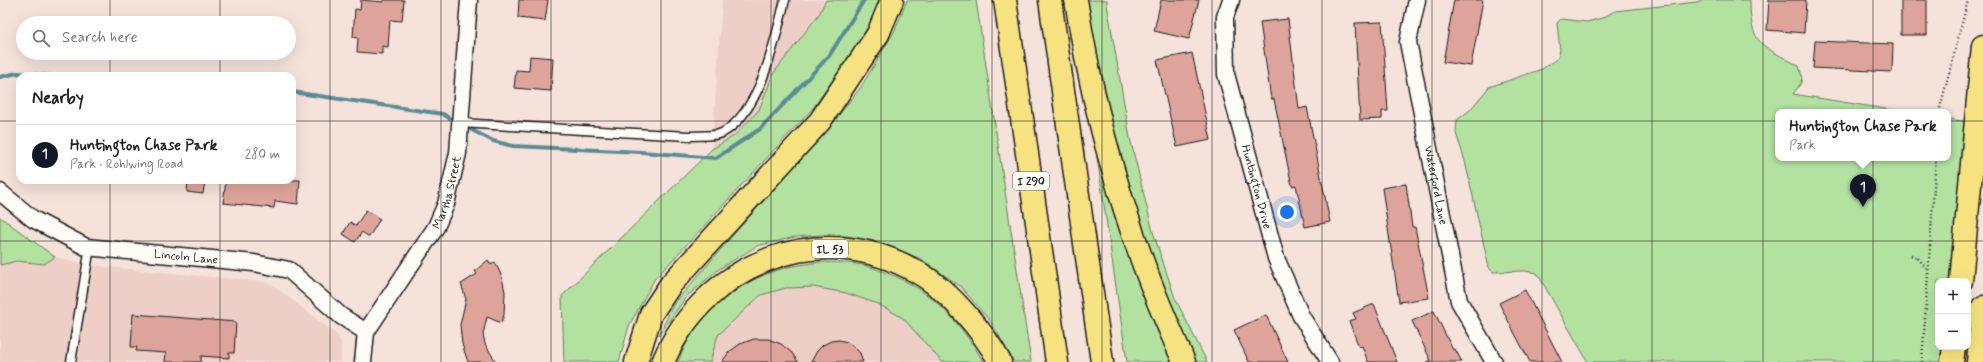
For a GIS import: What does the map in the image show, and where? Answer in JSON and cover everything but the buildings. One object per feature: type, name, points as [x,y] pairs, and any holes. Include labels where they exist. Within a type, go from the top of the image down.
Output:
[{"type":"main road","points":[[636,362],[651,314],[670,284],[820,121],[878,34],[892,0]]},
{"type":"main road","name":"I 290","points":[[1005,0],[1057,362]]},
{"type":"main road","points":[[1050,0],[1102,362]]},
{"type":"main road","points":[[1076,0],[1091,79],[1107,149],[1134,236],[1149,278],[1184,362]]},
{"type":"main road","points":[[1962,278],[1977,186],[1983,46]]},
{"type":"main road","name":"IL 53","points":[[663,362],[672,340],[686,320],[706,297],[727,279],[757,263],[786,253],[817,249],[847,249],[881,256],[917,272],[948,296],[975,324],[1000,362]]},
{"type":"main road","points":[[1978,362],[1983,308]]},
{"type":"main road","points":[[1952,362],[1954,350]]},
{"type":"street","name":"Martha Street","points":[[363,362],[366,332],[436,227],[446,204],[458,153],[469,0]]},
{"type":"street","name":"Huntington Drive","points":[[1231,0],[1225,17],[1226,74],[1276,258],[1302,316],[1330,362]]},
{"type":"street","name":"Waterford Lane","points":[[1417,0],[1408,42],[1458,300],[1494,362]]},
{"type":"street","name":"Lincoln Lane","points":[[0,192],[33,219],[90,247],[254,263],[289,270],[341,316],[366,332]]},
{"type":"lane","points":[[460,123],[688,136],[721,134],[740,120],[761,83],[775,38],[784,0]]},
{"type":"lane","points":[[71,362],[90,247]]},
{"type":"path","points":[[1940,109],[1968,0]]},
{"type":"path","points":[[1922,362],[1935,192],[1936,161]]},
{"type":"path","points":[[1911,254],[1917,257],[1928,270]]},
{"type":"shaded area","points":[[722,0],[826,0],[819,14],[773,74],[759,110],[734,136],[712,149]]},
{"type":"shaded area","points":[[55,257],[87,265],[265,282],[273,285],[337,335],[341,342],[341,362],[0,362],[0,265],[17,261],[44,264]]},
{"type":"shaded area","points":[[813,287],[846,293],[878,304],[903,318],[942,362],[710,362],[718,335],[761,295],[786,288]]},
{"type":"green space","points":[[826,0],[880,0],[863,38],[813,108],[654,280],[629,326],[619,362],[564,362],[562,296],[712,149],[734,136],[759,110],[773,74],[819,14]]},
{"type":"green space","points":[[907,0],[976,0],[1031,362],[1014,362],[991,322],[960,286],[921,259],[877,241],[833,234],[795,237],[757,246],[719,269],[686,297],[659,335],[673,305],[740,227],[824,134],[861,87],[894,32]]},
{"type":"green space","points":[[1086,0],[1107,0],[1130,138],[1153,232],[1175,298],[1207,362],[1196,362],[1168,299],[1144,234],[1123,168],[1105,102]]},
{"type":"green space","points":[[1702,0],[1750,0],[1752,27],[1756,36],[1767,48],[1799,66],[1802,79],[1793,94],[1886,109],[1775,109],[1775,161],[1951,161],[1951,119],[1969,122],[1952,278],[1935,278],[1935,350],[1945,350],[1944,362],[1588,362],[1537,273],[1525,271],[1493,272],[1489,268],[1465,161],[1456,133],[1457,120],[1470,110],[1489,87],[1542,69],[1558,58],[1560,50],[1557,23],[1561,19],[1587,22],[1602,18],[1615,11],[1697,2]]},
{"type":"green space","points":[[1092,123],[1173,362],[1127,362]]},
{"type":"green space","points":[[0,217],[55,257],[44,264],[17,261],[0,265]]},
{"type":"green space","points":[[820,262],[849,263],[866,266],[905,281],[921,290],[949,314],[973,344],[984,362],[942,362],[903,318],[878,304],[846,293],[813,287],[786,288],[761,295],[718,335],[710,362],[678,362],[695,329],[720,302],[734,291],[766,274],[797,265]]},
{"type":"waterway","points":[[470,129],[493,141],[513,146],[641,152],[716,158],[760,129],[829,56],[864,0]]},
{"type":"waterway","points":[[0,77],[16,73]]},
{"type":"waterway","points":[[296,93],[443,114],[449,118]]},
{"type":"place","name":"Huntington Chase Park","points":[[1863,207]]}]
